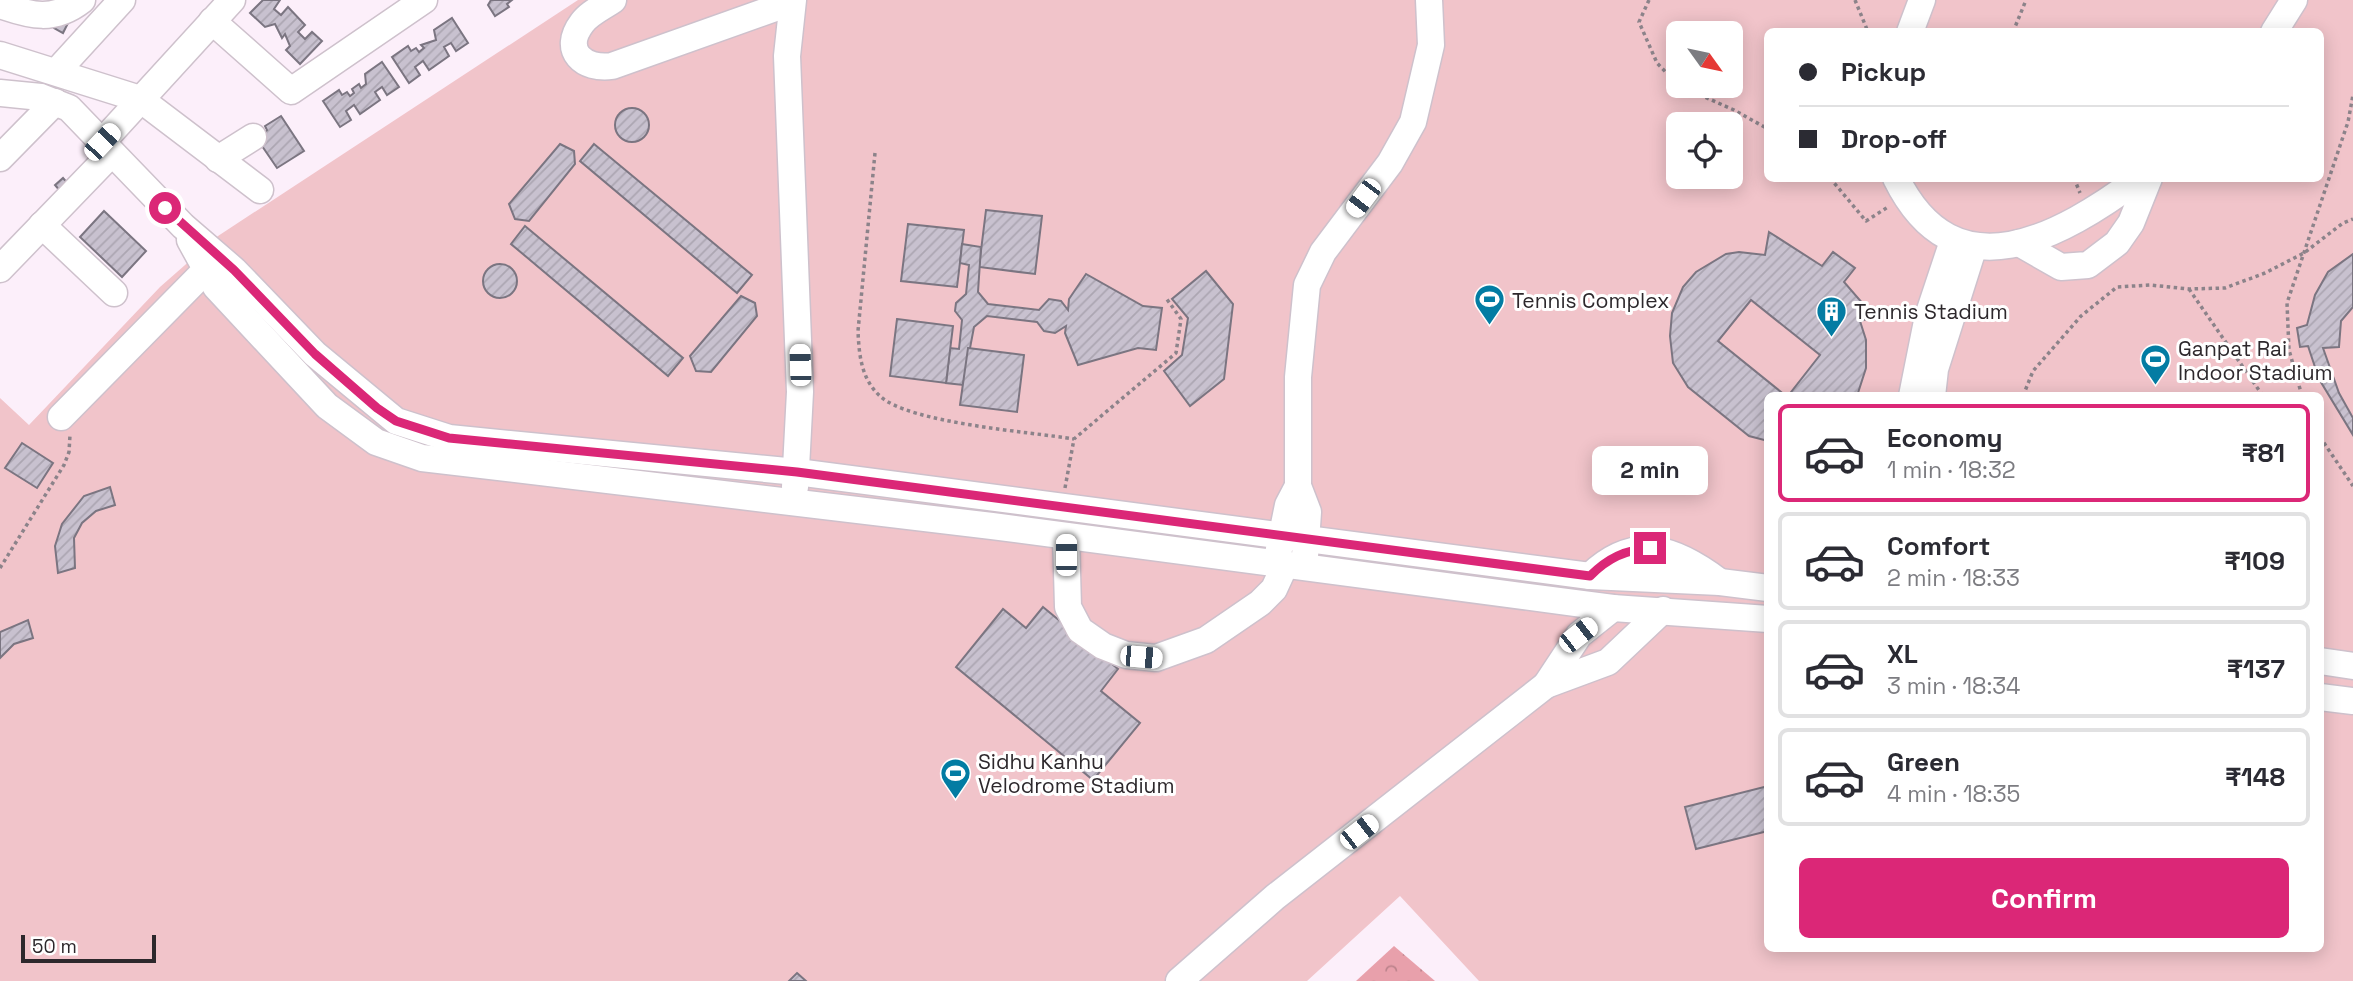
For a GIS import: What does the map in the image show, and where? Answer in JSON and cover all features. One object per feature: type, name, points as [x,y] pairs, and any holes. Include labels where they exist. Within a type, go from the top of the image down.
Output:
[{"type":"street","points":[[0,5],[42,16],[67,11],[82,0]]},
{"type":"street","points":[[57,71],[122,0]]},
{"type":"street","points":[[0,269],[42,225],[107,147],[140,99],[232,0]]},
{"type":"street","points":[[212,21],[291,91],[424,0]]},
{"type":"street","points":[[613,0],[587,17],[576,34],[577,53],[593,68],[612,66],[793,1],[787,56],[800,392],[793,503]]},
{"type":"street","points":[[1066,536],[1068,607],[1080,630],[1103,646],[1126,655],[1156,658],[1206,640],[1260,603],[1274,589],[1289,565],[1294,539],[1287,505],[1298,486],[1298,377],[1307,285],[1323,252],[1390,163],[1413,122],[1431,45],[1429,0]]},
{"type":"street","points":[[1912,28],[1922,0]]},
{"type":"street","points":[[2276,28],[2294,0]]},
{"type":"street","points":[[0,55],[140,99],[260,191]]},
{"type":"street","points":[[0,93],[41,97],[69,108],[183,226],[234,270],[315,354],[396,421],[449,438],[797,472],[1590,576],[1720,582],[1764,588]]},
{"type":"street","points":[[0,158],[55,103]]},
{"type":"street","points":[[218,159],[253,137]]},
{"type":"street","points":[[1901,187],[1914,208],[1940,234],[1964,244],[1995,249],[2051,234],[2103,206],[2135,182]]},
{"type":"street","points":[[2020,243],[2061,267],[2088,265],[2117,243],[2131,223],[2147,182]]},
{"type":"street","points":[[42,225],[114,293]]},
{"type":"street","points":[[183,226],[216,287],[301,380],[350,426],[376,442],[422,458],[1066,536],[1613,608],[1764,619]]},
{"type":"street","points":[[1932,392],[1935,369],[1964,244]]},
{"type":"street","points":[[1913,392],[1928,316],[1964,244]]},
{"type":"street","points":[[61,418],[206,270]]},
{"type":"street","points":[[1935,369],[1943,392]]},
{"type":"street","points":[[1590,576],[1605,561],[1631,549],[1650,548],[1685,559],[1720,582]]},
{"type":"street","points":[[1631,549],[1635,578]]},
{"type":"street","points":[[1546,685],[1578,635],[1613,608]]},
{"type":"street","points":[[1180,981],[1275,897],[1546,685],[1608,662],[1663,610]]},
{"type":"street","points":[[2324,662],[2353,666]]},
{"type":"street","points":[[2324,697],[2353,701]]},
{"type":"path","points":[[1649,0],[1639,22],[1657,63],[1666,72]]},
{"type":"path","points":[[1855,0],[1866,28]]},
{"type":"path","points":[[2015,28],[2026,0]]},
{"type":"path","points":[[2301,392],[2290,349],[2287,303],[2348,122],[2353,95]]},
{"type":"path","points":[[1708,98],[1764,128]]},
{"type":"path","points":[[875,153],[858,331],[859,356],[873,389],[881,398],[908,412],[1074,439]]},
{"type":"path","points":[[1833,182],[1866,221],[1901,187]]},
{"type":"path","points":[[2025,392],[2033,371],[2081,316],[2117,287],[2150,285],[2189,289],[2225,288],[2265,273],[2304,253],[2343,223],[2353,219]]},
{"type":"path","points":[[2189,289],[2260,392]]},
{"type":"path","points":[[1061,508],[1074,439],[1176,353],[1181,319],[1166,298]]},
{"type":"path","points":[[0,568],[69,452],[70,434],[61,418]]},
{"type":"path","points":[[2324,444],[2353,486]]},
{"type":"shaded area","points":[[578,0],[2353,0],[2353,981],[1479,981],[1400,896],[1307,981],[0,981],[0,398],[29,425],[160,287],[218,236]]},
{"type":"green space","points":[[1394,946],[1435,981],[1356,981]]},
{"type":"building","points":[[263,0],[280,0],[274,9],[281,15],[288,7],[305,25],[298,32],[305,39],[312,32],[322,41],[300,64],[286,50],[290,46],[285,34],[282,38],[275,24],[265,27],[250,13]]},
{"type":"building","points":[[491,0],[512,0],[507,4],[509,7],[495,16],[488,5]]},
{"type":"building","points":[[452,18],[468,43],[456,51],[451,43],[444,47],[449,56],[429,70],[423,61],[415,67],[420,75],[409,83],[392,57],[408,46],[411,51],[416,48],[419,52],[424,48],[421,45],[436,40],[434,30]]},
{"type":"building","points":[[68,23],[63,33],[53,25]]},
{"type":"building","points":[[382,62],[399,87],[387,95],[382,87],[375,92],[380,100],[360,114],[354,105],[346,111],[351,120],[340,127],[323,101],[339,90],[342,95],[347,92],[350,96],[354,93],[352,89],[359,84],[361,88],[366,84],[365,74]]},
{"type":"building","points":[[632,108],[644,113],[649,125],[644,137],[632,142],[620,137],[615,125],[620,113]]},
{"type":"building","points":[[281,116],[304,151],[277,168],[258,140],[267,130],[265,126]]},
{"type":"building","points":[[560,144],[574,151],[575,164],[529,221],[515,219],[509,204]]},
{"type":"building","points":[[594,144],[752,275],[737,293],[580,161]]},
{"type":"building","points":[[63,178],[69,185],[61,192],[55,185]]},
{"type":"building","points":[[986,210],[1042,216],[1035,274],[979,267]]},
{"type":"building","points":[[104,211],[146,251],[122,277],[80,237]]},
{"type":"building","points":[[908,224],[964,230],[957,287],[901,281]]},
{"type":"building","points":[[525,226],[683,358],[668,376],[511,244]]},
{"type":"building","name":"Tennis Stadium","points":[[1769,232],[1822,266],[1833,252],[1855,268],[1844,282],[1864,305],[1867,319],[1860,321],[1866,340],[1866,368],[1858,392],[1791,392],[1820,355],[1751,300],[1718,341],[1781,392],[1764,392],[1764,440],[1749,436],[1688,387],[1673,363],[1670,336],[1672,313],[1683,287],[1696,272],[1726,254],[1739,252],[1765,255]]},
{"type":"building","points":[[962,244],[981,247],[978,292],[988,304],[1039,310],[1049,299],[1061,301],[1068,310],[1069,299],[1086,274],[1143,306],[1162,308],[1156,350],[1138,348],[1078,365],[1065,333],[1066,326],[1055,333],[1044,331],[1037,322],[987,316],[974,327],[963,385],[946,383],[950,348],[959,349],[962,320],[955,311],[956,303],[966,294],[969,265],[960,263]]},
{"type":"building","points":[[2353,254],[2353,307],[2341,321],[2339,347],[2323,348],[2339,393],[2353,418],[2353,435],[2319,379],[2308,346],[2300,347],[2297,328],[2307,325],[2315,295],[2328,272]]},
{"type":"building","points":[[500,264],[512,269],[517,281],[512,293],[500,298],[488,293],[483,281],[488,269]]},
{"type":"building","points":[[1206,271],[1233,304],[1224,379],[1190,406],[1164,371],[1182,355],[1188,318],[1172,299]]},
{"type":"building","points":[[741,296],[755,303],[757,316],[711,372],[696,371],[690,356]]},
{"type":"building","points":[[897,319],[953,326],[946,383],[890,376]]},
{"type":"building","points":[[968,348],[1024,355],[1017,412],[960,405]]},
{"type":"building","points":[[22,443],[53,463],[37,488],[5,468]]},
{"type":"building","points":[[110,487],[115,505],[96,511],[82,523],[74,538],[75,568],[58,573],[55,546],[62,524],[84,496]]},
{"type":"building","points":[[1043,607],[1118,669],[1101,691],[1140,723],[1093,780],[956,667],[1003,609],[1026,628]]},
{"type":"building","points":[[28,620],[33,638],[14,644],[0,658],[0,632]]},
{"type":"building","points":[[1764,787],[1764,832],[1696,849],[1685,807]]},
{"type":"building","points":[[797,973],[806,981],[789,981]]},
{"type":"place","name":"Tennis Complex","points":[[1489,327]]},
{"type":"place","name":"Tennis Stadium","points":[[1831,338]]},
{"type":"place","name":"Ganpat Rai Indoor Stadium","points":[[2155,387]]},
{"type":"place","name":"Sidhu Kanhu Velodrome Stadium","points":[[955,800]]},
{"type":"route","points":[[165,208],[234,270],[315,354],[377,408],[396,421],[449,438],[797,472],[1184,525],[1590,576],[1605,561],[1631,549],[1650,548]]}]
